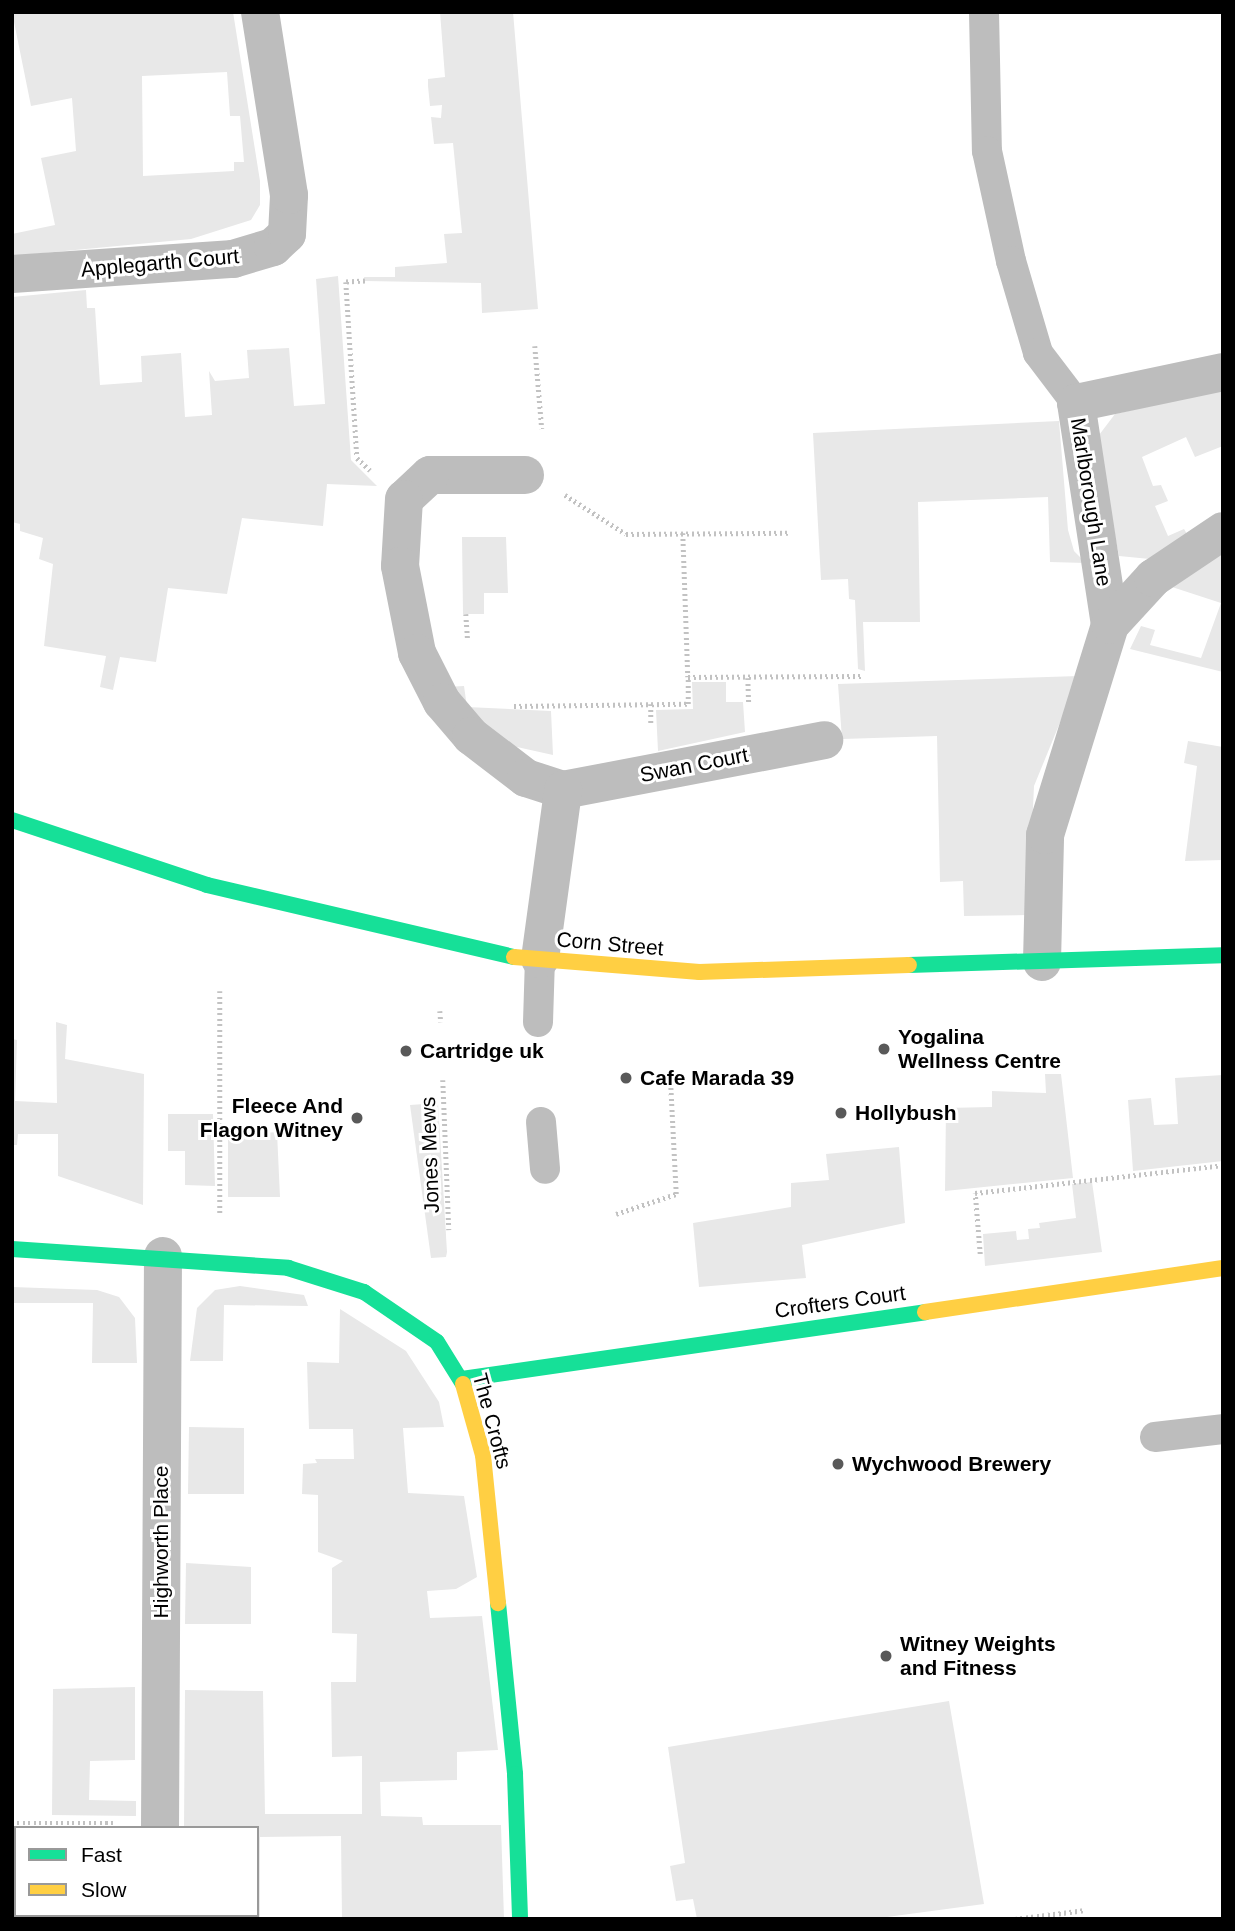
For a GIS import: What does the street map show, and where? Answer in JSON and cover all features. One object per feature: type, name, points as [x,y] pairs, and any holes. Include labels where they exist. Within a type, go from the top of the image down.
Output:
[{"type":"street","name":"Applegarth Court","points":[[12,274],[233,259],[273,247],[287,234],[289,195],[260,12]]},
{"type":"street","name":"Marlborough Lane","points":[[1110,625],[1076,403],[1223,372]]},
{"type":"street","points":[[404,499],[430,475],[525,475]]},
{"type":"street","name":"Swan Court","points":[[404,499],[400,566],[427,677],[461,726],[496,757],[538,786],[563,790],[824,740]]},
{"type":"street","name":"Marlborough Lane","points":[[1042,962],[1045,835],[1110,625],[1153,578],[1223,531]]},
{"type":"street","points":[[540,959],[563,790]]},
{"type":"street","name":"Corn Street","points":[[12,820],[207,885],[463,949],[540,959],[699,972],[1223,955]]},
{"type":"street","name":"The Crofts","points":[[12,1249],[163,1256],[288,1268],[364,1292],[437,1342],[463,1379],[483,1455],[515,1774],[520,1919]]},
{"type":"street","name":"Highworth Place","points":[[160,1826],[163,1256]]},
{"type":"street","name":"Crofters Court","points":[[463,1379],[1223,1268]]},
{"type":"lane","points":[[984,12],[987,151],[1011,261],[1038,353],[1076,403]]},
{"type":"lane","points":[[538,1022],[540,959]]},
{"type":"lane","points":[[541,1122],[545,1169]]},
{"type":"lane","points":[[1155,1437],[1223,1429]]},
{"type":"path","points":[[365,281],[346,282],[356,458],[404,499]]},
{"type":"path","points":[[535,346],[543,449],[525,475],[626,534],[788,533]]},
{"type":"path","points":[[503,706],[688,704],[683,533]]},
{"type":"path","points":[[466,614],[468,653]]},
{"type":"path","points":[[688,677],[861,676]]},
{"type":"path","points":[[220,991],[220,1225]]},
{"type":"path","points":[[440,1011],[441,1022]]},
{"type":"path","points":[[616,1214],[676,1194],[670,1073]]},
{"type":"path","name":"Jones Mews","points":[[443,1080],[449,1230]]},
{"type":"path","points":[[981,1262],[975,1194],[1223,1165]]},
{"type":"path","points":[[12,1823],[118,1823]]},
{"type":"path","points":[[1015,1919],[1085,1910]]},
{"type":"shaded area","points":[[12,12],[233,12],[260,181],[260,205],[251,220],[191,239],[12,256],[12,234],[55,225],[41,158],[76,151],[72,98],[31,106]],"holes":[[[227,72],[230,116],[240,116],[244,162],[234,162],[234,171],[143,176],[142,76]]]},
{"type":"shaded area","points":[[440,12],[513,12],[538,309],[482,313],[481,283],[365,281],[364,277],[395,277],[395,267],[447,263],[444,234],[462,233],[453,143],[434,144],[431,117],[441,118],[442,105],[430,106],[428,79],[445,77]]},
{"type":"shaded area","points":[[338,276],[351,460],[377,486],[327,484],[323,526],[242,518],[227,594],[168,588],[156,662],[120,657],[113,690],[100,687],[106,656],[44,646],[53,564],[39,559],[43,538],[20,531],[20,524],[12,522],[12,297],[86,290],[87,308],[95,308],[100,385],[142,382],[141,356],[181,353],[185,417],[212,415],[209,371],[215,381],[249,378],[247,350],[289,348],[294,406],[325,404],[316,279]]},
{"type":"shaded area","points":[[1223,389],[1223,446],[1195,457],[1186,437],[1142,457],[1153,486],[1161,485],[1168,501],[1155,506],[1168,536],[1184,529],[1187,534],[1150,559],[1119,556],[1096,439],[1115,414]]},
{"type":"shaded area","points":[[1059,421],[1068,530],[1074,551],[1086,563],[1050,562],[1048,497],[918,502],[920,622],[863,622],[865,671],[858,669],[855,600],[849,599],[848,579],[821,580],[813,433]]},
{"type":"shaded area","points":[[462,537],[506,537],[508,593],[484,593],[484,614],[463,614]]},
{"type":"shaded area","points":[[1223,552],[1223,672],[1130,649],[1141,626],[1155,630],[1150,645],[1201,658],[1221,603],[1172,587]]},
{"type":"shaded area","points":[[1079,676],[1034,786],[1028,915],[964,916],[963,881],[940,882],[937,736],[842,739],[838,684]]},
{"type":"shaded area","points":[[692,682],[726,682],[726,702],[743,702],[745,732],[658,751],[656,710],[693,709]]},
{"type":"shaded area","points":[[464,686],[467,707],[551,711],[553,755],[508,745],[445,687]]},
{"type":"shaded area","points":[[1188,741],[1223,747],[1223,860],[1185,861],[1197,766],[1184,763]]},
{"type":"shaded area","points":[[56,1022],[67,1025],[65,1059],[144,1074],[143,1205],[58,1176],[58,1134],[18,1134],[17,1145],[12,1145],[12,1039],[17,1040],[15,1101],[57,1103]]},
{"type":"shaded area","points":[[1045,1074],[1061,1074],[1073,1178],[945,1191],[946,1108],[992,1107],[992,1091],[1046,1093]]},
{"type":"shaded area","points":[[1223,1075],[1223,1161],[1133,1171],[1128,1100],[1151,1098],[1154,1125],[1178,1124],[1175,1078]]},
{"type":"shaded area","points":[[438,1103],[447,1252],[446,1257],[431,1258],[410,1105]]},
{"type":"shaded area","points":[[168,1114],[213,1114],[215,1186],[185,1185],[185,1151],[168,1151]]},
{"type":"shaded area","points":[[277,1132],[280,1197],[228,1197],[228,1138],[264,1138],[264,1133]]},
{"type":"shaded area","points":[[899,1147],[905,1223],[802,1245],[806,1278],[699,1287],[693,1223],[791,1207],[791,1183],[829,1180],[826,1154]]},
{"type":"shaded area","points":[[1092,1182],[1102,1252],[985,1266],[983,1234],[1016,1231],[1017,1240],[1029,1239],[1028,1229],[1040,1228],[1039,1223],[1076,1218],[1072,1184]]},
{"type":"shaded area","points":[[240,1286],[304,1295],[308,1306],[224,1305],[223,1361],[190,1361],[197,1308],[215,1290]]},
{"type":"shaded area","points":[[12,1287],[97,1290],[119,1297],[135,1318],[137,1363],[92,1363],[93,1303],[12,1303]]},
{"type":"shaded area","points":[[340,1309],[406,1351],[439,1402],[444,1427],[403,1428],[408,1493],[464,1496],[477,1577],[456,1589],[427,1591],[430,1618],[482,1616],[498,1750],[457,1752],[457,1780],[380,1782],[381,1816],[422,1817],[423,1825],[501,1825],[504,1919],[342,1919],[341,1836],[260,1837],[260,1919],[186,1919],[259,1917],[259,1826],[184,1826],[185,1690],[263,1691],[265,1814],[362,1814],[362,1756],[332,1757],[331,1682],[356,1682],[357,1634],[332,1633],[332,1568],[343,1561],[318,1552],[318,1495],[302,1494],[303,1464],[317,1463],[315,1459],[354,1459],[353,1429],[309,1429],[307,1362],[339,1363]]},
{"type":"shaded area","points":[[189,1427],[244,1428],[244,1494],[188,1494]]},
{"type":"shaded area","points":[[186,1563],[251,1567],[251,1624],[185,1624]]},
{"type":"shaded area","points":[[135,1687],[135,1760],[90,1761],[89,1800],[136,1801],[136,1816],[52,1815],[53,1689]]},
{"type":"shaded area","points":[[949,1701],[984,1904],[872,1919],[697,1919],[693,1899],[676,1901],[670,1866],[685,1863],[668,1747]]},
{"type":"traffic: fast","points":[[12,820],[207,885],[514,957]]},
{"type":"traffic: fast","points":[[909,965],[1223,955]]},
{"type":"traffic: fast","points":[[12,1249],[288,1268],[364,1292],[437,1342],[463,1384]]},
{"type":"traffic: fast","points":[[462,1379],[925,1312]]},
{"type":"traffic: fast","points":[[498,1603],[515,1774],[520,1919]]},
{"type":"traffic: slow","points":[[514,957],[699,972],[909,965]]},
{"type":"traffic: slow","points":[[925,1312],[1223,1268]]},
{"type":"traffic: slow","points":[[463,1384],[483,1455],[498,1603]]},
{"type":"place","name":"Yogalina Wellness Centre","points":[[884,1049]]},
{"type":"place","name":"Cartridge uk","points":[[406,1051]]},
{"type":"place","name":"Cafe Marada 39","points":[[626,1078]]},
{"type":"place","name":"Hollybush","points":[[841,1113]]},
{"type":"place","name":"Fleece And Flagon Witney","points":[[357,1118]]},
{"type":"place","name":"Wychwood Brewery","points":[[838,1464]]},
{"type":"place","name":"Witney Weights and Fitness","points":[[886,1656]]}]
